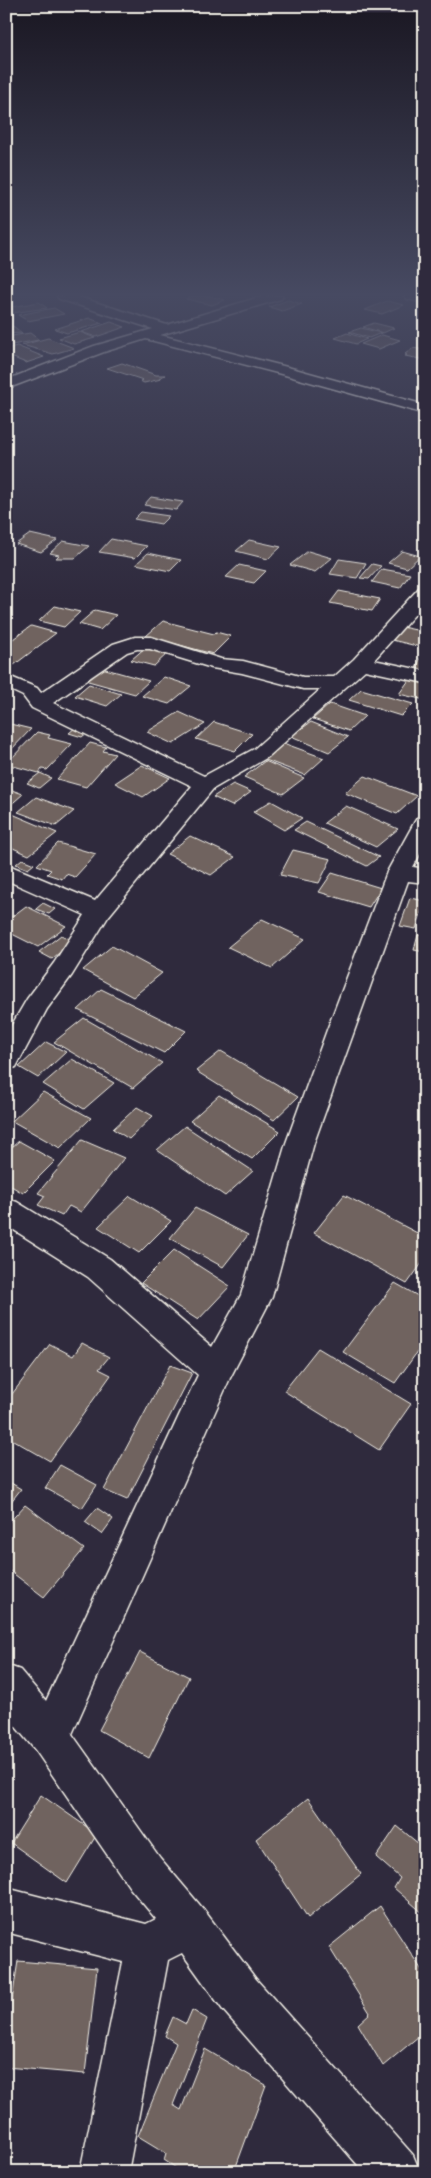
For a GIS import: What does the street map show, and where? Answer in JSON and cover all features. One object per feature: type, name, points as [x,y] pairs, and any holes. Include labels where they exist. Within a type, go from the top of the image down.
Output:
[{"type":"street","points":[[381,398],[425,410]]},
{"type":"street","points":[[6,1060],[36,1005],[63,969],[99,912],[205,784],[261,753],[361,663],[425,592]]},
{"type":"street","points":[[39,704],[120,648],[134,644],[151,644],[211,662],[243,667],[303,683],[339,683]]},
{"type":"street","points":[[361,663],[425,677]]},
{"type":"street","points":[[6,681],[30,692],[39,704],[205,784]]},
{"type":"street","points":[[50,1738],[216,1371],[256,1297],[300,1143],[412,874],[425,823]]},
{"type":"street","points":[[6,871],[99,912]]},
{"type":"street","points":[[6,1210],[99,1268],[216,1371]]},
{"type":"street","points":[[6,1684],[50,1738],[145,1874],[189,1925],[239,1994],[396,2172]]},
{"type":"street","points":[[6,1910],[148,1947],[189,1925]]},
{"type":"street","points":[[104,2172],[148,1947]]},
{"type":"building","points":[[151,497],[183,502],[176,510],[144,505]]},
{"type":"building","points":[[141,512],[169,516],[161,524],[134,519]]},
{"type":"building","points":[[30,534],[57,540],[41,552],[16,544]]},
{"type":"building","points":[[111,539],[147,546],[135,558],[99,552]]},
{"type":"building","points":[[249,540],[281,547],[268,559],[236,551]]},
{"type":"building","points":[[63,541],[89,546],[75,558],[56,558],[59,555],[50,553]]},
{"type":"building","points":[[308,551],[332,558],[315,572],[290,565]]},
{"type":"building","points":[[402,551],[420,556],[407,568],[388,563]]},
{"type":"building","points":[[148,553],[181,560],[170,571],[136,564]]},
{"type":"building","points":[[339,559],[366,563],[357,578],[330,574]]},
{"type":"building","points":[[372,564],[381,566],[369,579],[360,578]]},
{"type":"building","points":[[239,565],[266,571],[254,583],[226,577]]},
{"type":"building","points":[[382,569],[410,574],[400,588],[372,582]]},
{"type":"building","points":[[339,591],[380,599],[372,611],[330,603]]},
{"type":"building","points":[[55,606],[80,612],[64,627],[39,621]]},
{"type":"building","points":[[95,610],[116,615],[100,630],[79,624]]},
{"type":"building","points":[[163,621],[214,634],[216,632],[231,636],[213,654],[146,636]]},
{"type":"building","points":[[31,626],[56,633],[14,665],[6,663],[6,644]]},
{"type":"building","points":[[402,627],[425,632],[425,648],[392,640]]},
{"type":"building","points":[[147,646],[169,652],[154,666],[131,660]]},
{"type":"building","points":[[421,657],[425,658],[425,672],[415,671]]},
{"type":"building","points":[[102,668],[149,681],[135,694],[88,681]]},
{"type":"building","points":[[164,677],[191,686],[169,704],[142,696]]},
{"type":"building","points":[[409,680],[425,683],[425,700],[399,694]]},
{"type":"building","points":[[89,684],[121,694],[107,706],[75,696]]},
{"type":"building","points":[[361,689],[413,704],[401,716],[349,700]]},
{"type":"building","points":[[330,704],[365,716],[349,731],[313,719]]},
{"type":"building","points":[[179,712],[205,724],[173,744],[147,732]]},
{"type":"building","points":[[214,722],[252,734],[235,751],[196,739]]},
{"type":"building","points":[[311,722],[348,737],[329,752],[291,736]]},
{"type":"building","points":[[6,723],[31,729],[9,752],[6,752]]},
{"type":"building","points":[[76,727],[89,731],[82,737],[69,733]]},
{"type":"building","points":[[37,732],[50,735],[48,738],[72,744],[47,770],[42,769],[39,773],[6,764]]},
{"type":"building","points":[[90,743],[106,747],[103,751],[115,754],[86,787],[57,779]]},
{"type":"building","points":[[283,743],[324,758],[305,775],[263,759]]},
{"type":"building","points":[[265,761],[304,778],[283,794],[244,777]]},
{"type":"building","points":[[142,765],[170,778],[143,797],[115,783]]},
{"type":"building","points":[[40,773],[51,778],[39,788],[27,783]]},
{"type":"building","points":[[365,776],[417,796],[397,814],[345,793]]},
{"type":"building","points":[[233,784],[251,792],[232,806],[213,797]]},
{"type":"building","points":[[6,788],[23,794],[6,809]]},
{"type":"building","points":[[36,797],[74,811],[56,826],[18,812]]},
{"type":"building","points":[[271,801],[302,818],[284,830],[253,812]]},
{"type":"building","points":[[346,806],[398,829],[376,847],[324,823]]},
{"type":"building","points":[[10,813],[57,833],[29,855],[6,845],[6,815]]},
{"type":"building","points":[[306,822],[379,857],[367,866],[294,830]]},
{"type":"building","points":[[190,836],[235,857],[211,875],[167,854]]},
{"type":"building","points":[[58,843],[96,854],[75,877],[66,874],[62,879],[47,874],[51,870],[37,865]]},
{"type":"building","points":[[293,850],[331,859],[319,883],[280,875]]},
{"type":"building","points":[[22,859],[34,864],[28,869],[16,864]]},
{"type":"building","points":[[332,873],[381,888],[369,907],[319,892]]},
{"type":"building","points":[[410,898],[425,901],[416,929],[400,926]]},
{"type":"building","points":[[43,903],[55,909],[49,914],[36,909]]},
{"type":"building","points":[[26,906],[66,926],[38,947],[6,931],[6,921]]},
{"type":"building","points":[[262,919],[305,939],[272,968],[228,947]]},
{"type":"building","points":[[61,935],[73,941],[52,959],[39,952]]},
{"type":"building","points":[[418,935],[425,936],[425,952],[414,950]]},
{"type":"building","points":[[112,946],[162,973],[133,997],[83,970]]},
{"type":"building","points":[[101,989],[186,1031],[164,1053],[78,1010]]},
{"type":"building","points":[[84,1018],[162,1063],[133,1088],[54,1042]]},
{"type":"building","points":[[46,1042],[66,1052],[38,1078],[19,1067]]},
{"type":"building","points":[[221,1051],[298,1097],[274,1120],[196,1071]]},
{"type":"building","points":[[72,1059],[114,1083],[84,1109],[43,1084]]},
{"type":"building","points":[[43,1092],[91,1118],[60,1148],[12,1121]]},
{"type":"building","points":[[219,1095],[280,1131],[252,1159],[190,1121]]},
{"type":"building","points":[[137,1107],[153,1116],[129,1139],[113,1129]]},
{"type":"building","points":[[185,1126],[253,1171],[225,1196],[157,1150]]},
{"type":"building","points":[[82,1140],[124,1158],[81,1212],[69,1206],[62,1216],[38,1205],[45,1196],[38,1193]]},
{"type":"building","points":[[19,1141],[55,1161],[23,1193],[6,1183],[6,1152]]},
{"type":"building","points":[[344,1195],[425,1237],[425,1259],[407,1284],[314,1233]]},
{"type":"building","points":[[130,1196],[171,1221],[139,1253],[98,1227]]},
{"type":"building","points":[[195,1208],[248,1235],[223,1267],[170,1238]]},
{"type":"building","points":[[174,1250],[230,1286],[198,1320],[141,1283]]},
{"type":"building","points":[[395,1283],[425,1300],[425,1341],[395,1383],[343,1352]]},
{"type":"building","points":[[82,1343],[109,1357],[99,1369],[111,1375],[50,1461],[6,1436],[6,1402],[50,1344],[73,1356]]},
{"type":"building","points":[[318,1348],[411,1404],[379,1450],[284,1391]]},
{"type":"building","points":[[170,1365],[192,1373],[127,1500],[104,1490]]},
{"type":"building","points":[[60,1465],[97,1485],[82,1508],[45,1488]]},
{"type":"building","points":[[6,1480],[21,1489],[6,1508]]},
{"type":"building","points":[[25,1505],[84,1549],[44,1597],[6,1568],[6,1526]]},
{"type":"building","points":[[97,1508],[113,1519],[102,1534],[85,1522]]},
{"type":"building","points":[[140,1652],[189,1677],[149,1758],[99,1730]]},
{"type":"building","points":[[41,1795],[97,1834],[67,1883],[11,1843]]},
{"type":"building","points":[[308,1798],[361,1874],[308,1918],[256,1839]]},
{"type":"building","points":[[397,1826],[425,1849],[425,1915],[394,1888],[400,1878],[376,1857]]},
{"type":"building","points":[[380,1906],[425,1975],[425,2031],[383,2066],[358,2024],[370,2013],[329,1947]]},
{"type":"building","points":[[18,1961],[97,1968],[85,2074],[6,2067],[6,2038]]},
{"type":"building","points":[[192,2010],[207,2019],[173,2105],[181,2110],[205,2049],[266,2085],[234,2172],[182,2172],[164,2160],[166,2153],[138,2136],[176,2043],[165,2036],[173,2017],[186,2024]]}]
